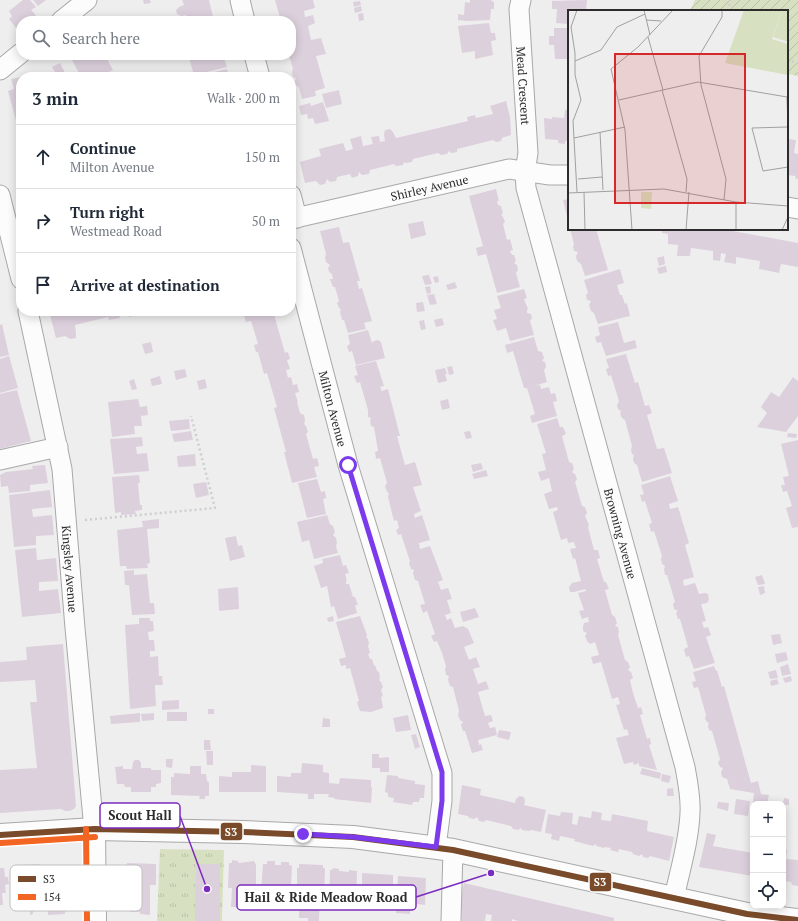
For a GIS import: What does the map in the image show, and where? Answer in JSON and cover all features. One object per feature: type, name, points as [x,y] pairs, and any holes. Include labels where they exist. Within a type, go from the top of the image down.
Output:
[{"type":"street","points":[[66,16],[87,0]]},
{"type":"street","points":[[240,0],[245,16]]},
{"type":"street","name":"Mead Crescent","points":[[521,0],[519,9],[528,153],[525,172]]},
{"type":"street","points":[[0,70],[16,57]]},
{"type":"street","points":[[255,60],[259,72]]},
{"type":"street","name":"Shirley Avenue","points":[[296,219],[509,169],[550,175],[568,175]]},
{"type":"street","name":"Browning Avenue","points":[[525,172],[526,188],[685,767],[690,798],[690,814],[686,842],[674,898]]},
{"type":"street","points":[[0,195],[16,259]]},
{"type":"street","points":[[788,207],[798,209]]},
{"type":"street","name":"Milton Avenue","points":[[296,267],[348,465],[442,772],[444,848],[451,921]]},
{"type":"street","name":"Kingsley Avenue","points":[[29,316],[62,469],[74,628],[94,829]]},
{"type":"street","points":[[0,460],[58,447]]},
{"type":"street","points":[[94,829],[94,865]]},
{"type":"street","points":[[0,835],[94,829],[303,834],[353,837],[444,848],[674,898],[747,918],[798,920]]},
{"type":"street","points":[[95,911],[95,921]]},
{"type":"path","points":[[728,10],[730,0]]},
{"type":"path","points":[[788,60],[798,63]]},
{"type":"path","points":[[66,522],[215,508],[191,416]]},
{"type":"green space","points":[[695,0],[798,0],[798,76],[788,74],[788,10],[690,10]]},
{"type":"green space","points":[[160,849],[224,850],[222,921],[157,921]]},
{"type":"building","points":[[23,0],[30,0],[36,7],[31,10],[36,15],[16,16],[16,28],[9,19],[12,16],[9,11]]},
{"type":"building","points":[[33,0],[46,0],[38,6]]},
{"type":"building","points":[[143,0],[150,0],[151,3],[144,4]]},
{"type":"building","points":[[182,0],[209,0],[213,16],[181,16],[177,14],[176,10],[184,5]]},
{"type":"building","points":[[275,0],[313,0],[315,8],[304,11],[305,17],[313,15],[315,23],[308,26],[311,40],[321,38],[326,54],[316,56],[325,88],[315,91],[316,96],[302,99],[299,87],[296,86],[296,72],[292,72],[293,69],[290,60],[296,60],[296,16],[280,16]]},
{"type":"building","points":[[470,0],[492,0],[491,1],[494,2],[494,9],[491,9],[490,20],[458,20],[458,14],[464,15],[465,2],[470,3]]},
{"type":"building","points":[[587,0],[586,10],[568,10],[568,24],[556,23],[557,9],[552,9],[552,1]]},
{"type":"building","points":[[360,1],[361,5],[354,7],[353,2]]},
{"type":"building","points":[[361,6],[362,11],[355,13],[354,8]]},
{"type":"building","points":[[363,13],[364,20],[359,21],[358,14]]},
{"type":"building","points":[[489,23],[491,33],[495,33],[496,40],[491,41],[493,55],[475,59],[475,51],[462,53],[458,26]]},
{"type":"building","points":[[554,28],[568,28],[568,59],[555,59],[554,45],[549,45],[549,36],[554,36]]},
{"type":"building","points":[[72,60],[108,60],[113,70],[109,72],[78,72]]},
{"type":"building","points":[[190,60],[225,60],[227,67],[206,72],[193,72]]},
{"type":"building","points":[[60,63],[64,72],[55,72],[52,67]]},
{"type":"building","points":[[227,69],[228,72],[214,72]]},
{"type":"building","points":[[16,78],[16,121],[8,91],[14,89],[11,79]]},
{"type":"building","points":[[339,90],[342,104],[326,108],[322,94]]},
{"type":"building","points":[[506,101],[510,117],[511,135],[502,138],[501,141],[496,142],[493,140],[457,149],[457,152],[451,153],[449,151],[447,154],[441,155],[438,153],[413,159],[412,162],[404,162],[403,165],[396,166],[394,164],[370,170],[369,174],[362,175],[359,172],[358,176],[352,178],[350,174],[337,177],[336,181],[330,182],[327,179],[325,184],[320,185],[316,181],[305,183],[300,162],[321,156],[319,149],[343,143],[346,151],[353,149],[350,139],[361,136],[363,146],[373,144],[371,137],[379,136],[380,142],[385,141],[385,130],[390,129],[396,138],[468,121],[467,117],[475,115],[476,118],[493,114],[490,106]]},
{"type":"building","points":[[323,102],[329,121],[315,124],[313,118],[308,119],[307,114],[301,115],[299,106],[310,103],[311,106]]},
{"type":"building","points":[[568,109],[568,141],[565,141],[565,144],[558,143],[558,140],[545,139],[544,118],[564,118],[565,110]]},
{"type":"building","points":[[788,139],[796,140],[794,153],[798,154],[798,179],[796,179],[795,176],[788,175]]},
{"type":"building","points":[[496,189],[499,201],[497,201],[498,205],[501,206],[503,213],[501,215],[505,222],[503,224],[507,240],[510,239],[513,250],[510,251],[512,255],[514,255],[516,261],[514,263],[517,265],[518,270],[516,273],[520,287],[497,293],[486,254],[478,256],[476,248],[483,246],[469,196]]},
{"type":"building","points":[[568,199],[568,220],[563,200]]},
{"type":"building","points":[[423,221],[426,235],[411,239],[408,224]]},
{"type":"building","points":[[339,227],[343,243],[349,242],[360,281],[357,281],[359,289],[362,288],[372,321],[364,323],[366,329],[348,333],[344,320],[342,320],[340,312],[341,309],[337,303],[339,301],[335,287],[333,287],[330,279],[333,279],[328,268],[330,265],[326,262],[326,254],[320,231]]},
{"type":"building","points":[[570,230],[596,230],[608,270],[585,276],[581,264],[577,261],[576,256],[578,252],[574,251],[574,244]]},
{"type":"building","points":[[662,230],[727,230],[798,243],[798,267],[781,264],[779,273],[759,269],[760,261],[736,257],[736,264],[724,262],[726,254],[721,253],[720,261],[713,260],[713,251],[691,248],[690,256],[677,256],[678,245],[668,244],[668,234],[662,233]]},
{"type":"building","points":[[664,256],[665,264],[659,266],[657,258]]},
{"type":"building","points":[[666,266],[667,272],[659,274],[657,268]]},
{"type":"building","points":[[620,269],[624,283],[617,285],[625,304],[627,303],[630,316],[598,324],[589,305],[591,301],[587,300],[586,295],[588,293],[584,280]]},
{"type":"building","points":[[429,275],[432,284],[425,285],[422,276]]},
{"type":"building","points":[[438,276],[439,282],[435,283],[433,277]]},
{"type":"building","points":[[455,282],[457,288],[448,290],[446,285]]},
{"type":"building","points":[[430,286],[431,293],[427,294],[425,287]]},
{"type":"building","points":[[524,289],[527,298],[524,299],[528,309],[527,313],[531,314],[532,318],[530,321],[534,335],[510,341],[506,328],[497,331],[493,320],[497,319],[494,310],[501,308],[497,296]]},
{"type":"building","points":[[434,294],[437,304],[430,305],[427,295]]},
{"type":"building","points":[[423,302],[425,311],[417,312],[416,303]]},
{"type":"building","points":[[50,316],[119,316],[120,318],[109,320],[108,317],[75,325],[76,338],[70,339],[65,336],[56,338]]},
{"type":"building","points":[[244,316],[274,316],[285,353],[288,352],[290,359],[287,360],[290,369],[286,370],[288,378],[291,377],[293,385],[297,384],[299,392],[295,393],[297,402],[300,413],[304,415],[304,424],[308,432],[306,434],[313,459],[317,458],[319,466],[314,467],[317,477],[292,483],[284,452],[286,452],[274,408],[277,407],[267,373],[264,374],[258,352],[256,352],[254,345],[258,344],[251,321],[246,322]]},
{"type":"building","points":[[442,318],[444,325],[436,327],[434,320]]},
{"type":"building","points":[[424,320],[426,329],[421,330],[419,321]]},
{"type":"building","points":[[618,322],[624,343],[635,340],[637,348],[606,356],[601,342],[597,343],[595,337],[600,335],[598,327]]},
{"type":"building","points":[[2,324],[9,355],[0,357],[0,325]]},
{"type":"building","points":[[368,330],[372,343],[378,340],[381,342],[385,358],[356,365],[352,351],[349,352],[347,346],[350,344],[348,335]]},
{"type":"building","points":[[534,337],[538,351],[542,352],[544,358],[542,361],[545,362],[546,367],[544,370],[547,382],[534,386],[540,385],[541,389],[549,387],[551,394],[555,393],[557,401],[553,402],[557,416],[532,423],[530,416],[535,414],[527,388],[524,388],[513,351],[507,353],[505,345]]},
{"type":"building","points":[[151,342],[153,352],[145,354],[142,344]]},
{"type":"building","points":[[626,354],[635,383],[638,382],[645,406],[649,405],[652,413],[647,415],[657,449],[664,448],[672,473],[642,482],[637,465],[634,463],[634,455],[632,454],[632,446],[625,420],[620,414],[621,411],[618,409],[617,405],[619,401],[611,375],[608,376],[606,369],[609,368],[606,359]]},
{"type":"building","points":[[9,356],[18,388],[0,393],[0,359]]},
{"type":"building","points":[[376,361],[384,386],[380,387],[382,391],[388,389],[400,436],[397,436],[405,465],[415,462],[422,485],[413,487],[421,511],[414,514],[415,518],[422,515],[430,540],[419,543],[420,549],[430,546],[443,580],[438,582],[441,590],[448,588],[452,599],[447,600],[451,613],[445,615],[447,620],[451,618],[455,628],[463,626],[468,629],[474,643],[464,647],[469,660],[476,657],[480,667],[473,669],[478,684],[486,681],[489,689],[478,692],[485,716],[491,715],[493,721],[488,723],[490,728],[495,727],[497,735],[478,740],[479,745],[481,744],[483,750],[472,753],[465,731],[463,731],[461,725],[463,722],[460,720],[458,715],[459,711],[453,687],[450,686],[448,680],[449,676],[446,675],[446,666],[442,653],[437,641],[434,642],[431,636],[435,634],[427,611],[423,613],[420,605],[425,604],[418,581],[415,580],[413,573],[414,570],[411,569],[409,563],[410,561],[401,534],[398,535],[396,530],[399,528],[397,520],[394,521],[388,497],[389,493],[387,492],[385,486],[387,483],[380,458],[376,459],[375,452],[378,451],[374,427],[371,426],[371,418],[368,417],[368,410],[360,382],[357,383],[354,376],[358,375],[355,366]]},
{"type":"building","points":[[452,366],[454,374],[449,375],[447,367]]},
{"type":"building","points":[[445,368],[447,381],[438,383],[435,370]]},
{"type":"building","points":[[185,369],[187,377],[176,380],[174,371]]},
{"type":"building","points":[[160,376],[162,384],[152,386],[150,379]]},
{"type":"building","points":[[793,377],[798,381],[798,416],[786,432],[757,427],[767,413],[761,407],[771,392],[779,397]]},
{"type":"building","points":[[134,379],[137,389],[132,390],[129,381]]},
{"type":"building","points":[[205,379],[207,388],[199,390],[197,381]]},
{"type":"building","points":[[17,390],[31,441],[0,449],[0,394]]},
{"type":"building","points":[[138,399],[140,407],[147,406],[148,415],[141,416],[142,426],[134,426],[135,434],[112,437],[108,402]]},
{"type":"building","points":[[448,399],[450,408],[442,410],[440,401]]},
{"type":"building","points":[[557,418],[560,427],[563,427],[566,434],[562,436],[569,462],[572,463],[574,469],[572,472],[575,474],[577,479],[575,482],[582,506],[585,507],[587,513],[585,516],[589,525],[588,527],[594,550],[598,550],[600,558],[597,559],[604,582],[606,582],[609,589],[605,590],[612,615],[615,617],[617,623],[615,626],[618,627],[618,635],[625,660],[628,662],[630,667],[628,670],[631,672],[633,678],[630,680],[633,693],[638,708],[641,707],[643,714],[640,715],[647,739],[650,738],[651,744],[649,745],[657,770],[639,766],[639,763],[634,765],[633,762],[624,764],[616,738],[629,735],[627,729],[624,730],[616,705],[620,704],[618,697],[612,699],[601,662],[593,664],[591,657],[599,655],[595,642],[590,644],[585,636],[587,633],[583,631],[584,623],[589,622],[588,617],[582,619],[579,611],[584,610],[578,593],[586,591],[585,589],[570,592],[569,587],[572,583],[581,581],[575,558],[573,559],[570,549],[576,548],[574,542],[568,543],[567,538],[561,540],[553,512],[558,510],[557,507],[549,509],[544,494],[552,491],[549,478],[541,481],[538,472],[546,470],[542,454],[546,453],[537,424]]},
{"type":"building","points":[[189,419],[190,429],[171,431],[169,421]]},
{"type":"building","points":[[191,431],[193,440],[174,442],[172,434]]},
{"type":"building","points":[[470,431],[472,438],[466,439],[464,432]]},
{"type":"building","points":[[788,433],[797,434],[796,438],[787,437]]},
{"type":"building","points":[[142,437],[143,446],[136,447],[137,454],[147,453],[149,471],[114,474],[110,439]]},
{"type":"building","points":[[798,440],[798,527],[792,528],[786,508],[792,506],[787,491],[783,492],[781,485],[785,485],[783,477],[789,476],[781,444]]},
{"type":"building","points":[[195,454],[196,466],[178,467],[177,456]]},
{"type":"building","points":[[481,463],[483,469],[473,472],[471,465]]},
{"type":"building","points":[[45,465],[48,483],[30,485],[30,491],[9,493],[8,486],[1,487],[0,475],[6,472],[33,469],[32,466]]},
{"type":"building","points":[[486,470],[488,476],[474,479],[472,474]]},
{"type":"building","points":[[139,475],[140,483],[138,483],[140,505],[142,505],[142,510],[135,511],[136,514],[121,515],[121,512],[115,513],[112,477]]},
{"type":"building","points":[[670,476],[678,501],[669,504],[670,509],[678,507],[689,543],[685,545],[694,577],[683,580],[684,586],[695,583],[699,594],[708,594],[709,600],[707,603],[701,604],[706,621],[702,622],[704,628],[708,627],[711,635],[706,637],[715,663],[694,669],[689,656],[686,657],[684,649],[688,647],[680,619],[678,619],[676,613],[678,611],[674,609],[673,604],[675,602],[667,575],[665,575],[665,566],[662,564],[662,556],[654,531],[651,532],[649,524],[652,523],[645,501],[642,502],[640,495],[644,494],[641,485]]},
{"type":"building","points":[[317,479],[321,492],[325,491],[326,498],[323,499],[326,514],[307,518],[298,483]]},
{"type":"building","points":[[206,482],[209,495],[196,498],[193,484]]},
{"type":"building","points":[[50,490],[52,507],[32,509],[33,517],[52,515],[54,535],[36,536],[36,545],[14,547],[9,495]]},
{"type":"building","points":[[327,515],[335,532],[333,535],[336,538],[338,553],[314,559],[309,540],[302,542],[297,522]]},
{"type":"building","points":[[159,519],[159,528],[147,529],[150,563],[147,564],[148,568],[127,569],[126,566],[120,566],[117,530],[143,527],[142,521]]},
{"type":"building","points":[[236,536],[238,546],[242,545],[245,557],[230,561],[225,538]]},
{"type":"building","points":[[36,548],[37,560],[56,558],[58,581],[39,582],[39,591],[58,589],[61,613],[22,617],[15,550]]},
{"type":"building","points":[[340,555],[343,566],[346,565],[349,573],[345,574],[347,581],[346,584],[349,584],[353,597],[355,597],[358,605],[355,605],[357,613],[338,619],[334,606],[331,607],[327,586],[321,588],[314,566],[323,563],[322,559]]},
{"type":"building","points":[[134,570],[134,575],[147,574],[150,603],[154,603],[155,614],[132,615],[129,585],[125,585],[124,571]]},
{"type":"building","points":[[762,575],[765,584],[758,585],[755,577]]},
{"type":"building","points":[[764,586],[765,593],[760,595],[758,587]]},
{"type":"building","points":[[238,587],[239,609],[219,611],[218,589]]},
{"type":"building","points":[[475,608],[479,617],[463,622],[460,612]]},
{"type":"building","points":[[333,616],[334,621],[328,622],[327,618]]},
{"type":"building","points":[[360,616],[367,635],[366,637],[368,639],[370,653],[368,654],[379,672],[379,680],[383,687],[381,690],[383,696],[381,697],[383,708],[371,712],[360,711],[357,702],[359,701],[350,668],[346,669],[346,665],[341,666],[339,659],[346,657],[336,622]]},
{"type":"building","points":[[139,618],[150,618],[150,621],[153,621],[154,631],[148,632],[149,640],[154,640],[155,651],[150,651],[150,657],[158,656],[159,676],[162,676],[163,685],[155,685],[156,706],[130,709],[125,625],[139,624]]},
{"type":"building","points":[[780,634],[782,643],[773,645],[771,635]]},
{"type":"building","points":[[63,644],[76,806],[70,811],[61,809],[0,813],[0,770],[37,768],[30,702],[37,702],[35,680],[0,682],[0,662],[27,660],[26,647]]},
{"type":"building","points":[[786,652],[788,660],[777,663],[775,654]]},
{"type":"building","points":[[788,664],[791,674],[782,676],[780,667]]},
{"type":"building","points":[[714,666],[716,671],[717,670],[722,687],[724,686],[751,783],[758,781],[761,794],[769,795],[768,801],[753,801],[754,793],[730,789],[727,779],[722,777],[721,772],[723,768],[720,767],[718,763],[720,759],[712,731],[709,730],[709,723],[705,719],[706,715],[698,687],[694,688],[692,682],[696,681],[693,672]]},
{"type":"building","points":[[776,670],[778,678],[770,679],[768,672]]},
{"type":"building","points":[[791,676],[792,681],[785,683],[783,678]]},
{"type":"building","points":[[777,679],[779,684],[771,686],[770,681]]},
{"type":"building","points":[[179,700],[179,709],[162,710],[162,701]]},
{"type":"building","points":[[208,709],[214,709],[214,714],[208,714]]},
{"type":"building","points":[[167,712],[187,712],[187,721],[167,721]]},
{"type":"building","points":[[140,713],[140,722],[111,724],[110,716]]},
{"type":"building","points":[[154,713],[154,720],[142,721],[141,714]]},
{"type":"building","points":[[408,715],[411,730],[396,732],[393,718]]},
{"type":"building","points":[[323,718],[330,719],[330,727],[322,727]]},
{"type":"building","points":[[499,730],[511,732],[509,740],[497,737]]},
{"type":"building","points":[[416,734],[420,747],[415,749],[411,735]]},
{"type":"building","points":[[204,740],[210,740],[211,750],[204,750]]},
{"type":"building","points":[[206,751],[213,751],[213,765],[207,765]]},
{"type":"building","points":[[372,754],[379,754],[379,758],[389,757],[389,772],[380,772],[380,768],[372,768]]},
{"type":"building","points":[[166,759],[173,759],[172,768],[166,767]]},
{"type":"building","points":[[135,760],[139,760],[141,763],[141,768],[161,770],[161,783],[156,784],[156,787],[151,787],[151,792],[131,792],[131,787],[125,787],[124,784],[117,784],[115,767],[123,766],[123,769],[132,769],[133,762]]},
{"type":"building","points":[[302,763],[323,765],[323,772],[329,773],[329,783],[339,784],[340,778],[371,780],[371,803],[334,799],[335,798],[328,797],[329,794],[314,794],[314,799],[308,799],[308,794],[277,792],[277,776],[291,777],[291,773],[301,773]]},
{"type":"building","points":[[251,765],[266,766],[266,792],[219,792],[219,776],[232,777],[232,772],[251,772]]},
{"type":"building","points":[[190,766],[201,766],[201,774],[206,774],[207,781],[209,782],[209,796],[205,796],[205,799],[199,799],[200,796],[171,795],[171,777],[174,777],[174,773],[190,774]]},
{"type":"building","points":[[642,768],[661,773],[660,779],[640,774]]},
{"type":"building","points":[[662,774],[671,776],[669,783],[661,781]]},
{"type":"building","points":[[387,775],[398,776],[398,778],[415,781],[415,784],[425,785],[424,798],[420,798],[419,802],[413,802],[412,805],[393,802],[394,798],[388,797],[388,793],[385,792]]},
{"type":"building","points":[[462,785],[481,789],[480,795],[515,803],[519,796],[524,797],[524,805],[546,810],[541,832],[522,830],[521,828],[518,830],[513,829],[511,826],[486,820],[484,822],[479,821],[477,817],[474,819],[458,814]]},
{"type":"building","points":[[673,788],[674,796],[667,796],[667,789]]},
{"type":"building","points":[[784,798],[789,799],[789,805],[786,805],[786,801],[784,801]]},
{"type":"building","points":[[736,799],[750,801],[748,816],[734,814]]},
{"type":"building","points":[[718,802],[729,803],[728,811],[717,808]]},
{"type":"building","points":[[592,811],[602,813],[601,820],[611,821],[612,814],[648,821],[647,831],[674,837],[669,861],[650,856],[648,858],[643,857],[642,854],[639,856],[633,854],[632,852],[619,849],[618,852],[610,850],[611,848],[596,846],[596,844],[593,846],[574,841],[575,839],[560,836],[559,841],[551,839],[552,834],[545,833],[548,814],[560,816],[561,812],[573,813],[572,824],[577,825],[579,816],[591,818]]},
{"type":"building","points":[[707,833],[716,835],[713,846],[750,852],[750,876],[699,867]]},
{"type":"building","points":[[786,859],[798,860],[798,886],[792,885],[791,882],[786,881]]},
{"type":"building","points":[[232,860],[238,861],[239,863],[254,861],[256,865],[256,889],[253,889],[253,908],[231,907],[232,888],[228,888],[229,863],[232,863]]},
{"type":"building","points":[[267,861],[275,861],[275,865],[281,865],[281,862],[289,862],[289,865],[292,866],[291,908],[280,908],[280,887],[272,886],[272,904],[269,906],[264,906],[260,904],[263,864],[267,864]]},
{"type":"building","points":[[127,863],[156,864],[156,885],[150,885],[150,915],[140,914],[140,912],[130,912],[142,911],[142,865],[127,865]]},
{"type":"building","points":[[40,864],[40,865],[15,865]]},
{"type":"building","points":[[196,864],[220,864],[220,921],[195,921]]},
{"type":"building","points":[[299,864],[323,865],[323,868],[325,868],[324,896],[320,896],[319,921],[308,921],[308,918],[299,918],[300,888],[297,888],[297,868],[299,868]]},
{"type":"building","points":[[0,868],[4,868],[5,877],[8,877],[9,884],[5,885],[6,893],[2,893],[3,905],[0,905]]},
{"type":"building","points":[[333,868],[339,869],[339,871],[357,871],[356,906],[339,906],[338,910],[329,909],[330,870]]},
{"type":"building","points":[[362,873],[393,875],[393,902],[359,901],[359,895],[362,895]]},
{"type":"building","points":[[398,876],[426,878],[425,905],[410,903],[410,914],[396,913]]},
{"type":"building","points":[[464,883],[614,918],[614,921],[518,921],[512,919],[512,921],[491,921],[492,915],[486,914],[485,921],[462,921],[462,909],[459,908]]},
{"type":"building","points":[[30,911],[33,911],[33,914],[30,915]]},
{"type":"building","points":[[48,911],[65,911],[65,914],[48,915]]},
{"type":"transit line","name":"154","points":[[86,829],[86,865]]},
{"type":"transit line","name":"S3","points":[[0,835],[94,829],[243,832],[353,837],[453,850],[747,914],[798,920]]},
{"type":"transit line","name":"154","points":[[1,843],[95,837]]},
{"type":"transit line","name":"154","points":[[87,911],[87,921]]},
{"type":"place","name":"Hail & Ride Meadow Road","points":[[491,873]]},
{"type":"place","name":"Scout Hall","points":[[207,889]]},
{"type":"route","points":[[303,834],[353,837],[436,847],[442,801],[442,772],[348,465]]}]
